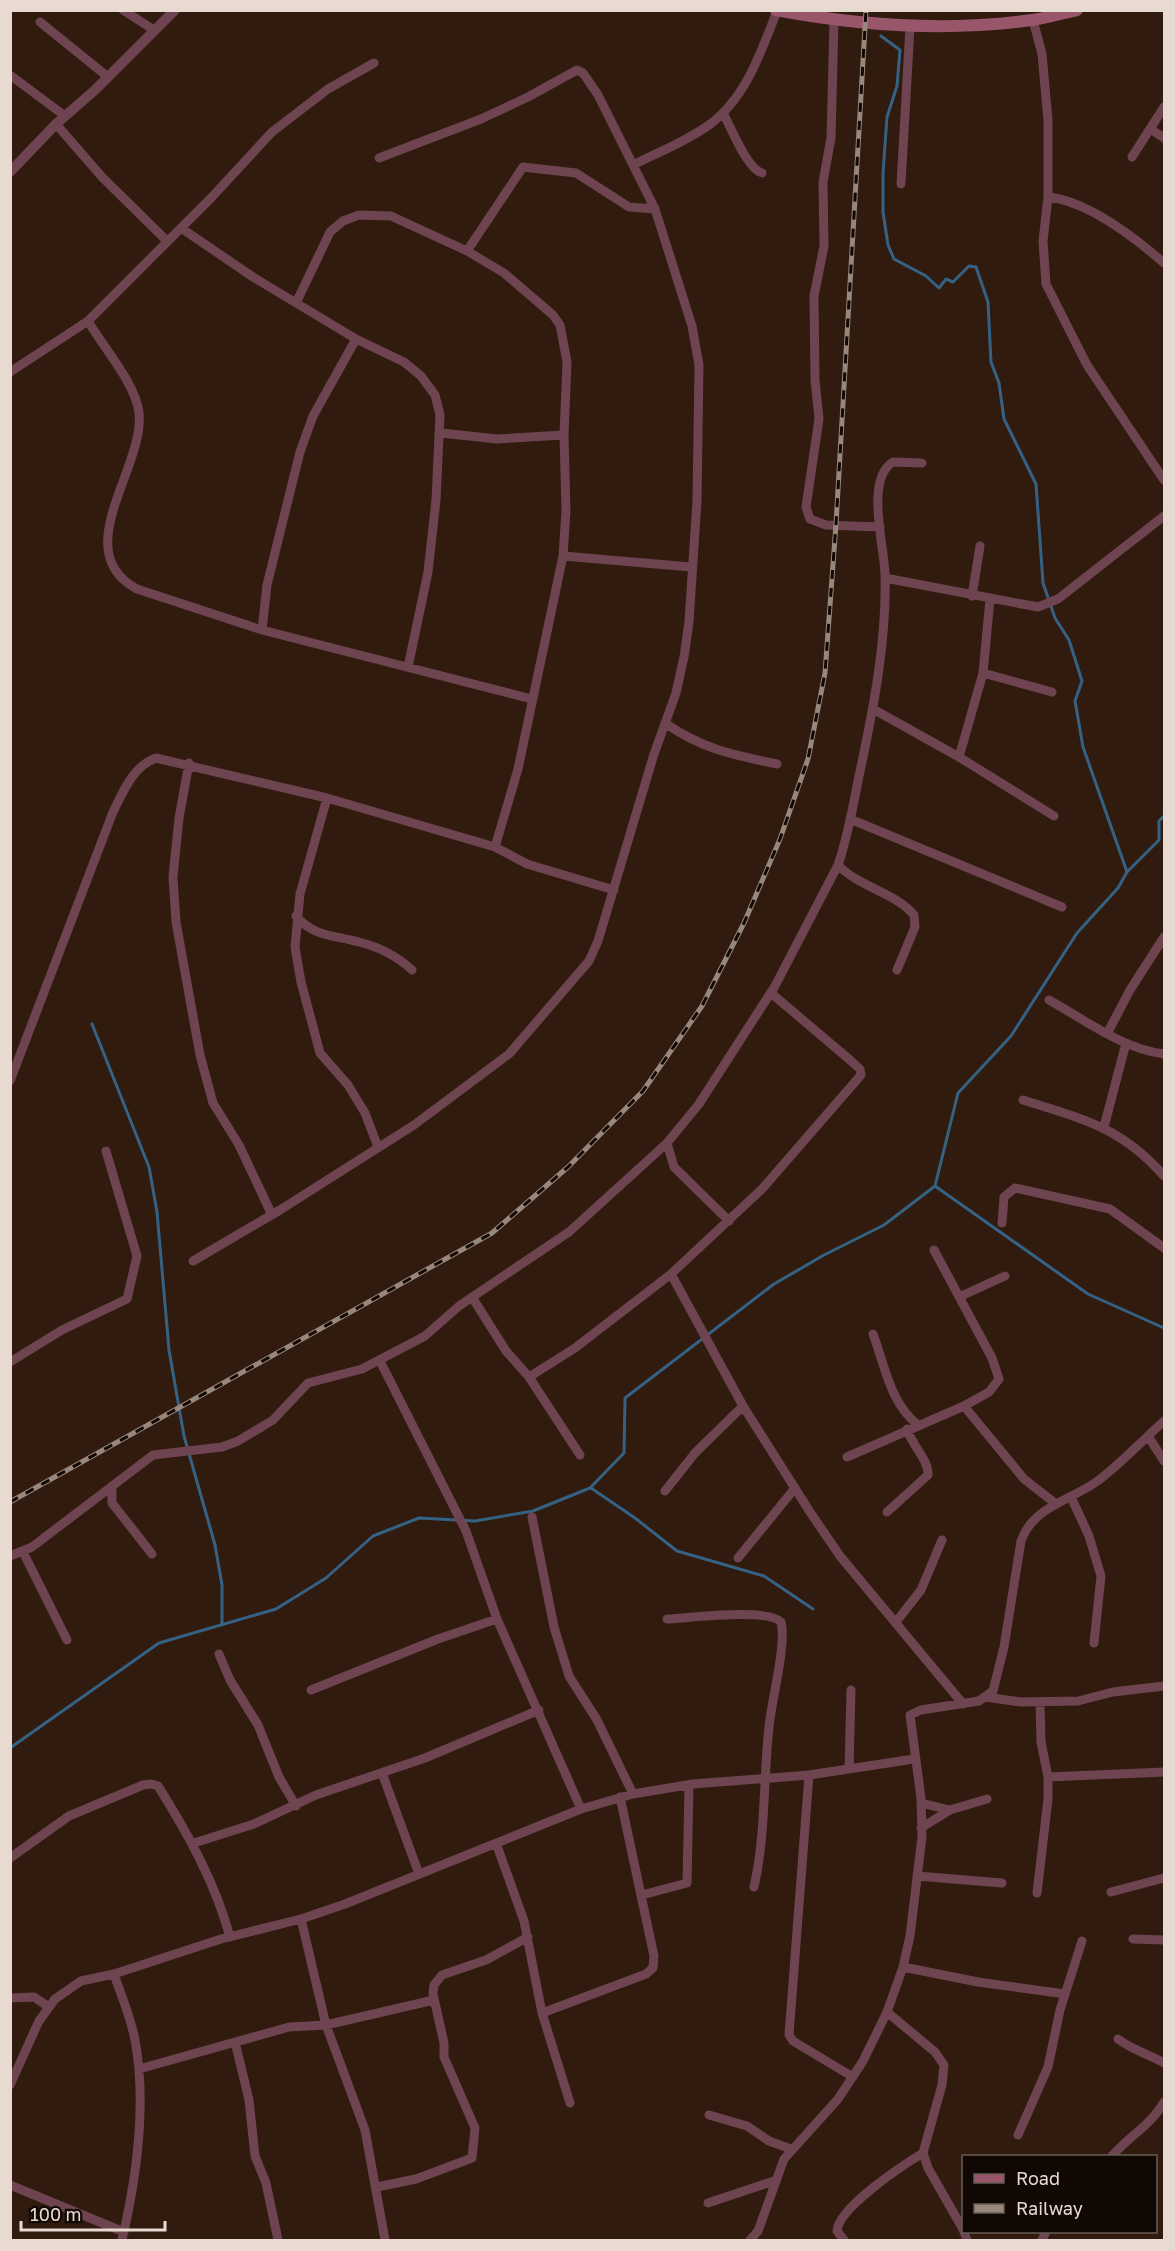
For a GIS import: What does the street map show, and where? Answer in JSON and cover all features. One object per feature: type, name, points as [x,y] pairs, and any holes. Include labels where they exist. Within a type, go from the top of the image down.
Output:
[{"type":"main road","points":[[776,11],[834,21],[851,16],[910,27],[1033,20],[1077,10]]},
{"type":"street","points":[[123,10],[154,30]]},
{"type":"street","points":[[10,172],[56,124],[175,10]]},
{"type":"street","points":[[635,164],[693,134],[723,113],[752,73],[776,11]]},
{"type":"street","points":[[1033,20],[1042,54],[1044,76],[1048,197],[1043,241],[1046,284],[1087,364],[1164,480]]},
{"type":"street","points":[[834,21],[831,138],[823,182],[824,246],[814,296],[815,370],[819,419],[806,507],[810,519],[826,525],[880,527]]},
{"type":"street","points":[[40,22],[108,76]]},
{"type":"street","points":[[901,184],[910,27]]},
{"type":"street","points":[[10,372],[88,321],[272,132],[328,89],[374,63]]},
{"type":"street","points":[[193,1261],[272,1215],[414,1125],[509,1054],[589,961],[614,890],[676,693],[684,657],[689,622],[697,501],[699,365],[692,326],[656,209],[598,95],[584,73],[577,70],[491,114],[379,158]]},
{"type":"street","points":[[10,75],[65,116]]},
{"type":"street","points":[[1132,157],[1152,130],[1164,107]]},
{"type":"street","points":[[723,113],[749,163],[762,173]]},
{"type":"street","points":[[56,124],[102,177],[167,241]]},
{"type":"street","points":[[1152,130],[1164,138]]},
{"type":"street","points":[[467,251],[523,167],[576,173],[629,207],[656,209]]},
{"type":"street","points":[[1048,197],[1079,204],[1128,235],[1164,263]]},
{"type":"street","points":[[296,303],[330,232],[343,221],[359,215],[391,216],[467,251],[504,273],[553,315],[560,325],[567,362],[564,435],[566,512],[562,556],[518,769],[495,847]]},
{"type":"street","points":[[181,228],[296,303],[356,339],[404,362],[421,376],[435,395],[441,415],[441,433],[428,572],[408,667]]},
{"type":"street","points":[[88,321],[132,389],[139,413],[131,462],[109,519],[108,542],[114,570],[122,581],[137,589],[262,630],[532,699]]},
{"type":"street","points":[[262,630],[267,585],[300,452],[313,416],[356,339]]},
{"type":"street","points":[[441,433],[497,439],[564,435]]},
{"type":"street","points":[[10,1556],[22,1552],[153,1455],[222,1447],[238,1441],[273,1420],[308,1383],[362,1370],[432,1332],[472,1297],[569,1232],[667,1143],[699,1104],[771,993],[838,865],[873,709],[885,578],[878,513],[882,471],[893,462],[922,463]]},
{"type":"street","points":[[885,578],[1038,607],[1058,599],[1164,516]]},
{"type":"street","points":[[972,596],[980,546]]},
{"type":"street","points":[[562,556],[691,567]]},
{"type":"street","points":[[959,757],[973,717],[983,673],[990,599]]},
{"type":"street","points":[[983,673],[1052,692]]},
{"type":"street","points":[[873,709],[959,757],[1054,816]]},
{"type":"street","points":[[665,723],[690,740],[712,749],[777,764]]},
{"type":"street","points":[[10,1081],[113,812],[129,780],[143,764],[156,758],[327,798],[495,847],[527,864],[614,890]]},
{"type":"street","points":[[189,764],[173,856],[173,877],[176,922],[200,1055],[213,1103],[239,1145],[272,1215]]},
{"type":"street","points":[[327,798],[296,916],[297,958],[320,1053],[348,1085],[364,1113],[378,1147]]},
{"type":"street","points":[[850,819],[1062,907]]},
{"type":"street","points":[[838,865],[856,881],[914,915],[915,927],[897,969]]},
{"type":"street","points":[[296,916],[310,930],[371,945],[388,952],[412,970]]},
{"type":"street","points":[[1108,1032],[1130,990],[1164,937]]},
{"type":"street","points":[[529,1377],[575,1348],[670,1274],[729,1221],[762,1189],[861,1075],[860,1070],[850,1060],[771,993]]},
{"type":"street","points":[[1049,1000],[1126,1043],[1147,1052],[1164,1054]]},
{"type":"street","points":[[1104,1128],[1126,1043]]},
{"type":"street","points":[[1023,1100],[1104,1128],[1125,1138],[1164,1176]]},
{"type":"street","points":[[667,1143],[674,1167],[729,1221]]},
{"type":"street","points":[[10,1362],[62,1330],[127,1299],[137,1256],[106,1151]]},
{"type":"street","points":[[1002,1223],[1004,1197],[1015,1188],[1047,1193],[1110,1209],[1164,1248]]},
{"type":"street","points":[[847,1457],[964,1406],[989,1392],[999,1379],[992,1358],[934,1250]]},
{"type":"street","points":[[670,1274],[692,1309],[743,1406],[840,1556],[963,1704]]},
{"type":"street","points":[[959,1298],[1005,1276]]},
{"type":"street","points":[[472,1297],[506,1351],[529,1377],[580,1455]]},
{"type":"street","points":[[873,1334],[896,1401],[909,1418],[918,1425]]},
{"type":"street","points":[[380,1360],[466,1531],[497,1619],[539,1710],[580,1809]]},
{"type":"street","points":[[665,1491],[695,1453],[743,1406]]},
{"type":"street","points":[[964,1406],[1024,1479],[1056,1504]]},
{"type":"street","points":[[750,2241],[758,2231],[774,2181],[791,2149],[838,2099],[853,2076],[887,2012],[903,1967],[910,1936],[921,1828],[921,1803],[910,1715],[921,1710],[980,1701],[993,1691],[1025,1531],[1036,1516],[1099,1480],[1164,1421]]},
{"type":"street","points":[[887,1512],[928,1476],[928,1470],[907,1429]]},
{"type":"street","points":[[1148,1436],[1164,1461]]},
{"type":"street","points":[[112,1486],[112,1503],[152,1554]]},
{"type":"street","points":[[738,1558],[795,1488]]},
{"type":"street","points":[[1071,1497],[1089,1536],[1101,1576],[1094,1643]]},
{"type":"street","points":[[531,1517],[554,1627],[568,1676],[597,1720],[633,1794]]},
{"type":"street","points":[[896,1622],[921,1590],[942,1540]]},
{"type":"street","points":[[22,1552],[67,1640]]},
{"type":"street","points":[[667,1619],[760,1615],[778,1618],[781,1622],[765,1779],[763,1834],[754,1887]]},
{"type":"street","points":[[311,1690],[438,1639],[497,1619]]},
{"type":"street","points":[[219,1654],[230,1680],[258,1725],[279,1777],[296,1806]]},
{"type":"street","points":[[985,1697],[1040,1702],[1088,1700],[1113,1692],[1164,1686]]},
{"type":"street","points":[[849,1769],[851,1690]]},
{"type":"street","points":[[1037,1893],[1048,1799],[1048,1777],[1041,1742],[1040,1702]]},
{"type":"street","points":[[194,1844],[254,1824],[316,1795],[382,1773],[539,1710]]},
{"type":"street","points":[[10,2085],[39,2021],[66,1989],[81,1981],[114,1974],[230,1937],[301,1919],[580,1809],[620,1797],[689,1785],[809,1775],[914,1759]]},
{"type":"street","points":[[1048,1777],[1164,1772]]},
{"type":"street","points":[[382,1773],[419,1874]]},
{"type":"street","points":[[809,1775],[789,2035],[793,2042],[853,2076]]},
{"type":"street","points":[[10,1858],[69,1816],[150,1784],[158,1786],[194,1844],[221,1904],[230,1937]]},
{"type":"street","points":[[642,1895],[687,1883],[689,1785]]},
{"type":"street","points":[[542,2013],[652,1971],[654,1956],[620,1797]]},
{"type":"street","points":[[921,1828],[950,1810],[987,1799]]},
{"type":"street","points":[[921,1803],[950,1810]]},
{"type":"street","points":[[496,1843],[528,1937],[542,2013],[570,2103]]},
{"type":"street","points":[[917,1876],[1002,1883]]},
{"type":"street","points":[[1111,1892],[1164,1878]]},
{"type":"street","points":[[301,1919],[326,2025],[365,2130],[385,2241]]},
{"type":"street","points":[[377,2187],[416,2179],[472,2158],[475,2128],[444,2057],[444,2043],[434,2000],[434,1985],[442,1975],[486,1960],[528,1937]]},
{"type":"street","points":[[1133,1939],[1164,1940]]},
{"type":"street","points":[[1018,2135],[1047,2067],[1065,1994],[1082,1941]]},
{"type":"street","points":[[903,1967],[978,1982],[1065,1994]]},
{"type":"street","points":[[10,2185],[123,2236],[136,2178],[139,2069],[134,2037],[114,1974]]},
{"type":"street","points":[[10,1998],[34,1997],[50,2007]]},
{"type":"street","points":[[139,2069],[289,2027],[326,2025],[434,2000]]},
{"type":"street","points":[[887,2012],[935,2052],[944,2065],[942,2085],[923,2153],[928,2168],[962,2228]]},
{"type":"street","points":[[1118,2038],[1164,2063]]},
{"type":"street","points":[[235,2042],[249,2100],[255,2156],[266,2183],[278,2241]]},
{"type":"street","points":[[1114,2155],[1136,2131],[1161,2119],[1164,2103]]},
{"type":"street","points":[[709,2115],[747,2126],[769,2141],[791,2149]]},
{"type":"street","points":[[844,2241],[837,2231],[839,2222],[866,2193],[923,2153]]},
{"type":"street","points":[[708,2203],[774,2181]]},
{"type":"waterway","points":[[881,36],[900,50],[897,86],[887,117],[883,173],[883,212],[888,245],[894,259],[926,276],[939,288],[946,279],[953,282],[969,266],[976,267],[988,302],[991,362],[999,383],[1004,419],[1036,484],[1043,583],[1055,618],[1069,640],[1082,681],[1075,701],[1083,747],[1127,872]]},
{"type":"waterway","points":[[10,1748],[159,1643],[276,1609],[326,1578],[373,1536],[419,1518],[475,1521],[533,1511],[590,1488],[624,1453],[625,1398],[774,1284],[824,1255],[884,1225],[935,1186],[958,1093],[1011,1036],[1077,933],[1118,888],[1127,872],[1159,840],[1159,821],[1164,816]]},
{"type":"waterway","points":[[92,1024],[149,1167],[157,1212],[169,1350],[184,1436],[215,1545],[222,1585],[222,1625]]},
{"type":"waterway","points":[[935,1186],[1088,1294],[1164,1328]]},
{"type":"waterway","points":[[591,1488],[635,1518],[677,1551],[764,1576],[813,1609]]},
{"type":"railway","points":[[10,1502],[492,1233],[568,1167],[643,1091],[702,1006],[744,923],[780,839],[808,759],[825,673],[866,10]]}]
